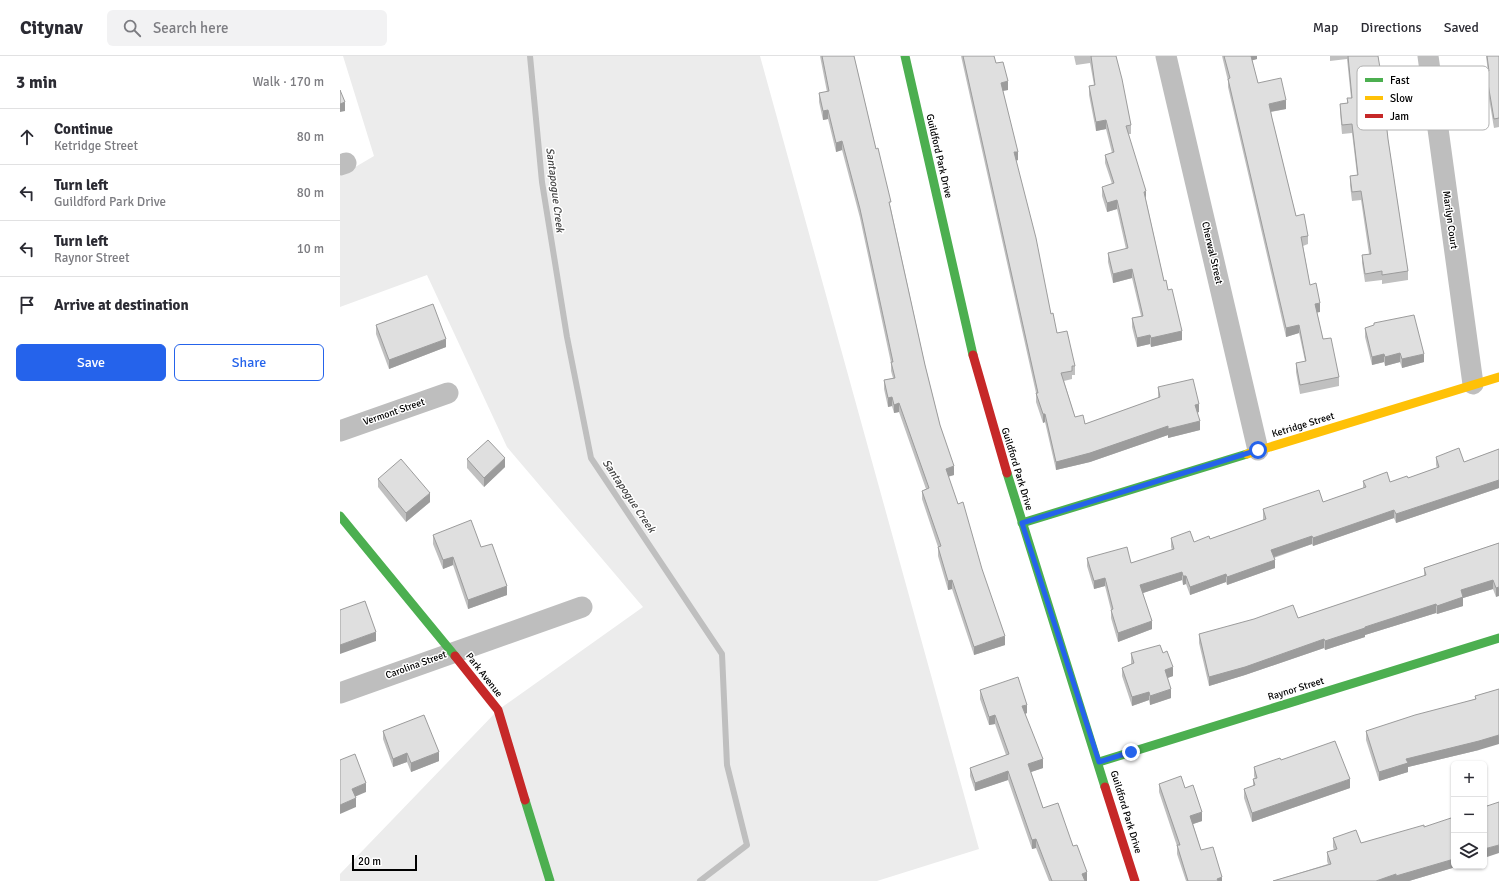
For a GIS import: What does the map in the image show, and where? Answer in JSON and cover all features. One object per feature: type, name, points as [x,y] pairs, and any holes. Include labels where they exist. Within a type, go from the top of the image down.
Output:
[{"type":"street","name":"Guildford Park Drive","points":[[906,56],[976,367],[1022,523],[1099,762],[1135,881]]},
{"type":"street","name":"Cherwal Street","points":[[1166,56],[1258,450]]},
{"type":"street","name":"Marilyn Court","points":[[1428,56],[1429,66]]},
{"type":"street","name":"Marilyn Court","points":[[1438,130],[1473,384]]},
{"type":"street","name":"Ketridge Street","points":[[1022,523],[1499,377]]},
{"type":"street","name":"Vermont Street","points":[[340,431],[448,393]]},
{"type":"street","name":"Park Avenue","points":[[340,516],[498,710],[550,881]]},
{"type":"street","name":"Carolina Street","points":[[340,693],[582,607]]},
{"type":"street","name":"Raynor Street","points":[[1099,762],[1499,638]]},
{"type":"shaded area","points":[[343,56],[760,56],[979,849],[877,881],[340,881],[340,874],[498,710],[643,607],[507,447],[427,275],[340,307],[340,176],[374,156]]},
{"type":"building","points":[[822,56],[854,56],[876,149],[878,148],[891,202],[889,202],[925,365],[940,425],[954,466],[946,469],[958,504],[963,502],[982,569],[1005,636],[974,647],[952,580],[948,581],[938,547],[941,546],[922,491],[929,488],[899,403],[894,405],[892,397],[888,398],[884,380],[895,378],[891,362],[893,362],[860,209],[842,141],[836,143],[828,110],[823,111],[819,93],[829,91]]},
{"type":"building","points":[[963,56],[994,56],[996,63],[1003,62],[1008,81],[1001,83],[1018,152],[1014,152],[1036,238],[1051,314],[1053,313],[1057,333],[1067,331],[1075,366],[1072,366],[1072,371],[1061,373],[1075,417],[1083,415],[1085,424],[1160,397],[1158,387],[1193,379],[1199,404],[1195,405],[1200,421],[1168,429],[1168,426],[1090,453],[1056,462],[1045,414],[1043,414],[1036,393],[1038,393]]},
{"type":"building","points":[[1091,56],[1116,56],[1131,125],[1126,126],[1146,191],[1144,192],[1164,281],[1166,280],[1168,290],[1172,289],[1182,331],[1151,338],[1150,335],[1137,338],[1132,318],[1143,316],[1132,269],[1113,274],[1108,253],[1128,248],[1117,200],[1107,203],[1102,187],[1114,183],[1105,155],[1114,152],[1106,120],[1096,122],[1089,86],[1095,85]]},
{"type":"building","points":[[1224,56],[1251,56],[1258,83],[1281,78],[1286,100],[1269,104],[1296,216],[1304,214],[1308,236],[1301,237],[1310,285],[1316,283],[1320,303],[1315,304],[1323,339],[1331,338],[1339,377],[1300,385],[1296,363],[1306,361],[1299,325],[1286,328],[1228,79],[1230,78]]},
{"type":"building","points":[[1348,56],[1378,56],[1380,66],[1357,66],[1357,130],[1387,130],[1408,271],[1382,275],[1382,271],[1365,274],[1362,255],[1371,254],[1361,191],[1352,192],[1350,176],[1358,175],[1352,124],[1342,125],[1340,104],[1348,103],[1347,98],[1352,98]]},
{"type":"building","points":[[1487,56],[1499,56],[1499,118],[1494,119],[1489,90]]},
{"type":"building","points":[[340,90],[345,102],[340,104]]},
{"type":"building","points":[[433,304],[446,339],[389,360],[376,325]]},
{"type":"building","points":[[1414,315],[1424,354],[1402,359],[1400,353],[1385,357],[1384,354],[1372,357],[1365,328],[1374,325],[1374,323]]},
{"type":"building","points":[[488,440],[505,458],[484,478],[467,459]]},
{"type":"building","points":[[1459,448],[1464,462],[1499,449],[1499,480],[1396,514],[1394,510],[1313,538],[1312,536],[1271,550],[1275,560],[1227,577],[1226,574],[1190,587],[1186,576],[1183,576],[1182,572],[1140,585],[1152,621],[1118,633],[1111,610],[1113,609],[1105,578],[1094,581],[1087,558],[1127,547],[1131,563],[1174,549],[1171,538],[1190,531],[1194,542],[1209,536],[1210,539],[1266,519],[1263,509],[1319,490],[1323,502],[1366,487],[1363,481],[1387,472],[1390,482],[1407,476],[1408,478],[1439,467],[1436,457]]},
{"type":"building","points":[[401,459],[430,493],[406,513],[378,479]]},
{"type":"building","points":[[471,520],[481,547],[492,544],[507,586],[468,600],[453,557],[443,560],[433,535]]},
{"type":"building","points":[[1499,543],[1499,587],[1496,588],[1493,580],[1461,590],[1463,597],[1437,606],[1436,604],[1325,641],[1324,639],[1245,667],[1209,677],[1199,634],[1254,619],[1293,605],[1298,618],[1426,575],[1424,568]]},
{"type":"building","points":[[365,601],[376,632],[340,645],[340,610]]},
{"type":"building","points":[[1160,645],[1163,653],[1167,651],[1173,667],[1165,670],[1171,689],[1150,696],[1149,692],[1132,697],[1122,668],[1134,663],[1131,653]]},
{"type":"building","points":[[1018,677],[1027,705],[1022,706],[1043,759],[1028,764],[1043,808],[1058,803],[1073,846],[1077,845],[1087,872],[1082,874],[1085,881],[1052,881],[1036,839],[1032,840],[1008,771],[975,783],[970,768],[1009,754],[995,715],[989,717],[980,690]]},
{"type":"building","points":[[1499,689],[1499,735],[1406,759],[1408,763],[1379,772],[1366,731],[1415,715],[1476,699],[1475,696]]},
{"type":"building","points":[[424,715],[439,752],[411,763],[407,753],[393,759],[383,731]]},
{"type":"building","points":[[1335,741],[1350,779],[1252,813],[1244,789],[1255,785],[1253,779],[1257,778],[1254,767],[1280,758],[1281,760]]},
{"type":"building","points":[[355,754],[366,783],[352,789],[356,798],[340,805],[340,760]]},
{"type":"building","points":[[1181,776],[1185,788],[1193,785],[1202,812],[1190,816],[1201,850],[1213,847],[1222,877],[1217,879],[1218,881],[1188,881],[1177,845],[1180,845],[1159,784]]},
{"type":"building","points":[[1499,802],[1499,845],[1487,848],[1487,833],[1487,806]]},
{"type":"building","points":[[1451,818],[1451,860],[1396,876],[1396,874],[1376,881],[1273,881],[1331,864],[1327,852],[1337,849],[1333,838],[1356,830],[1361,843],[1424,825],[1424,827]]},
{"type":"waterway","name":"Santapogue Creek","points":[[530,56],[542,182],[567,337],[591,458],[722,654],[727,765],[747,845],[700,881]]},
{"type":"traffic: fast","points":[[905,56],[973,355]]},
{"type":"traffic: fast","points":[[1022,523],[1247,454]]},
{"type":"traffic: fast","points":[[1007,473],[1105,787]]},
{"type":"traffic: fast","points":[[340,516],[455,656]]},
{"type":"traffic: fast","points":[[1099,762],[1499,638]]},
{"type":"traffic: fast","points":[[525,800],[550,881]]},
{"type":"traffic: slow","points":[[1247,454],[1499,377]]},
{"type":"traffic: jam","points":[[973,355],[1007,473]]},
{"type":"traffic: jam","points":[[455,656],[498,710],[525,800]]},
{"type":"traffic: jam","points":[[1105,787],[1135,881]]},
{"type":"route","points":[[1131,752],[1099,762],[1022,523],[1258,450]]}]
